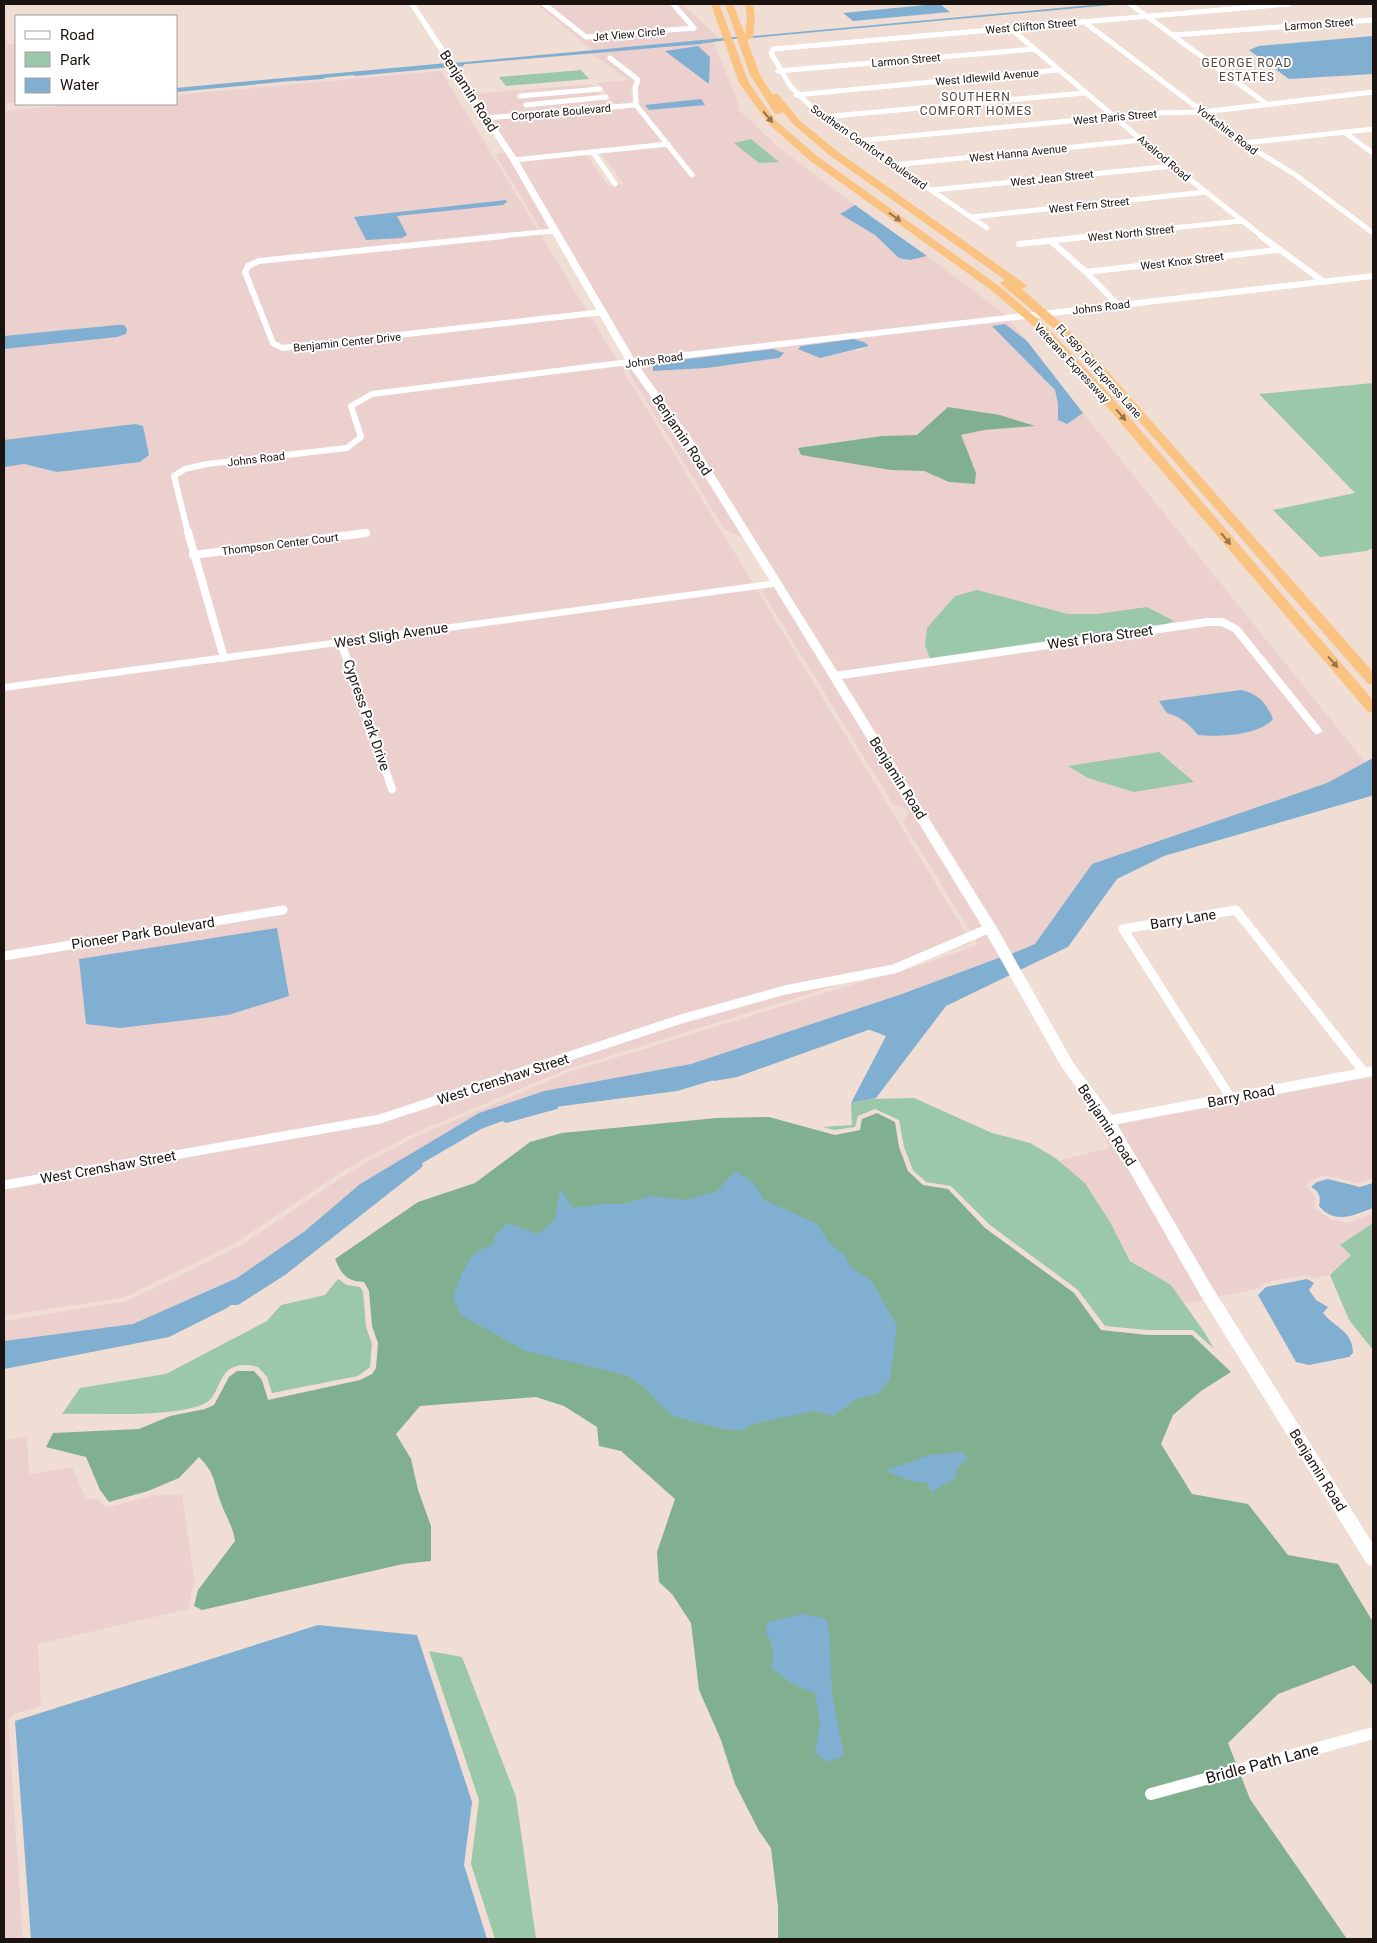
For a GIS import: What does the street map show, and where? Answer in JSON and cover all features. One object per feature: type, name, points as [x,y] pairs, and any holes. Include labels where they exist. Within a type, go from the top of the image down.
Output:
[{"type":"highway","points":[[704,4],[725,34]]},
{"type":"highway","name":"Veterans Expressway","points":[[715,4],[725,34],[749,91],[767,116],[790,139],[1013,303],[1041,327],[1094,385],[1373,708]]},
{"type":"highway","name":"FL 589 Toll Express Lane","points":[[728,4],[747,36],[755,75],[767,97],[800,134],[824,154],[1035,301],[1063,325],[1373,681]]},
{"type":"highway","points":[[736,4],[747,36]]},
{"type":"highway","points":[[747,36],[751,17],[749,4]]},
{"type":"highway","name":"Veterans Expressway","points":[[1063,325],[1108,365],[1373,665]]},
{"type":"street","name":"Benjamin Road","points":[[412,4],[514,160],[632,363],[687,439],[835,676],[1001,946],[1068,1066],[1108,1121],[1205,1289],[1372,1553]]},
{"type":"street","name":"Jet View Circle","points":[[544,4],[586,38],[694,28],[673,4]]},
{"type":"street","points":[[1130,4],[1268,105]]},
{"type":"street","name":"West Clifton Street","points":[[773,49],[1289,4]]},
{"type":"street","name":"Larmon Street","points":[[1174,35],[1373,20]]},
{"type":"street","name":"Yorkshire Road","points":[[1083,22],[1244,143],[1268,160],[1297,176],[1373,233]]},
{"type":"street","name":"Axelrod Road","points":[[1010,28],[1084,93],[1115,116],[1173,166],[1277,250],[1324,282]]},
{"type":"street","name":"Southern Comfort Boulevard","points":[[773,49],[771,53],[778,71],[796,94],[822,117],[988,228]]},
{"type":"street","name":"Larmon Street","points":[[778,71],[1035,49]]},
{"type":"street","points":[[610,58],[638,80],[635,88],[636,105],[692,175]]},
{"type":"street","name":"West Idlewild Avenue","points":[[796,94],[1058,70]]},
{"type":"street","points":[[596,84],[613,107]]},
{"type":"street","points":[[520,96],[600,89]]},
{"type":"street","name":"West Paris Street","points":[[856,141],[1115,116],[1203,112],[1373,92]]},
{"type":"street","points":[[822,117],[1084,93]]},
{"type":"street","points":[[526,104],[606,97]]},
{"type":"street","name":"Corporate Boulevard","points":[[486,118],[636,105]]},
{"type":"street","points":[[1244,143],[1373,129]]},
{"type":"street","points":[[1344,132],[1373,153]]},
{"type":"street","name":"West Hanna Avenue","points":[[893,165],[1143,140]]},
{"type":"street","points":[[514,160],[668,144]]},
{"type":"street","points":[[593,152],[615,184]]},
{"type":"street","name":"West Jean Street","points":[[932,190],[1173,166]]},
{"type":"street","name":"West Fern Street","points":[[972,217],[1206,192]]},
{"type":"street","name":"West North Street","points":[[1019,244],[1242,221]]},
{"type":"street","name":"Benjamin Center Drive","points":[[554,231],[259,261],[248,266],[245,272],[273,343],[282,348],[304,348],[603,312]]},
{"type":"street","points":[[1051,241],[1086,272],[1118,305]]},
{"type":"street","name":"West Knox Street","points":[[1086,272],[1277,250]]},
{"type":"street","name":"Johns Road","points":[[224,658],[193,555],[174,476],[185,468],[347,448],[361,437],[351,406],[372,394],[669,357],[1373,276]]},
{"type":"street","name":"Thompson Center Court","points":[[193,555],[366,533]]},
{"type":"street","name":"West Sligh Avenue","points":[[4,688],[777,583]]},
{"type":"street","name":"West Flora Street","points":[[835,676],[1208,622],[1222,622],[1236,629],[1318,730]]},
{"type":"street","name":"Cypress Park Drive","points":[[342,642],[392,789]]},
{"type":"street","name":"Pioneer Park Boulevard","points":[[4,956],[283,910]]},
{"type":"street","name":"Barry Lane","points":[[1231,1098],[1124,929],[1236,910],[1369,1072]]},
{"type":"street","name":"West Crenshaw Street","points":[[4,1185],[380,1119],[681,1019],[785,990],[894,969],[990,928]]},
{"type":"street","name":"Barry Road","points":[[1108,1121],[1369,1072]]},
{"type":"street","name":"Bridle Path Lane","points":[[1151,1794],[1373,1734]]},
{"type":"shaded area","points":[[537,4],[541,4],[587,38],[697,29],[676,4],[682,4],[720,39],[592,50]]},
{"type":"shaded area","points":[[547,4],[670,4],[690,27],[588,36]]},
{"type":"shaded area","points":[[4,35],[8,44],[15,43],[15,102],[4,104]]},
{"type":"shaded area","points":[[703,41],[713,41],[740,111],[778,147],[855,205],[840,214],[875,235],[899,258],[910,260],[927,256],[1007,316],[635,361],[518,161],[586,154],[608,186],[624,184],[601,153],[665,146],[690,176],[696,176],[639,105],[638,88],[641,79],[626,66],[611,57],[606,58],[635,80],[631,88],[632,104],[616,106],[598,83],[628,80],[591,53],[701,44]],"holes":[[[751,139],[778,162],[735,143]]]},
{"type":"shaded area","points":[[441,71],[972,943],[567,1069],[412,1134],[348,1168],[237,1242],[125,1297],[4,1316],[4,111],[68,105],[178,105],[178,95]]},
{"type":"shaded area","points":[[592,84],[596,88],[517,96],[518,98],[597,91],[602,96],[522,104],[523,106],[604,99],[609,106],[489,117],[474,94]]},
{"type":"shaded area","points":[[634,106],[663,143],[516,159],[490,119]]},
{"type":"shaded area","points":[[506,153],[549,230],[542,231],[495,154]]},
{"type":"shaded area","points":[[1010,320],[1027,341],[1005,324],[993,326],[1055,390],[1058,404],[1058,420],[1067,424],[1083,413],[1365,762],[1327,783],[1092,864],[1035,944],[1011,954],[998,929],[842,678],[1212,624],[1221,625],[1232,630],[1315,734],[1324,732],[1241,628],[1225,620],[1162,626],[1173,621],[1097,614],[1068,614],[1027,603],[930,659],[838,672],[691,439],[637,364]],"holes":[[[853,339],[869,346],[862,350],[835,353],[820,358],[801,346]],[[773,349],[779,358],[707,368],[653,371],[653,363]],[[1000,415],[1033,426],[984,430],[960,435],[976,473],[975,484],[949,482],[924,471],[891,470],[853,462],[882,436],[917,435]],[[1241,690],[1237,733],[1198,735],[1189,724],[1176,715],[1218,695]]]},
{"type":"shaded area","points":[[625,366],[629,366],[683,440],[744,538],[725,530]]},
{"type":"shaded area","points":[[774,586],[983,926],[970,931],[903,822],[909,811],[893,804],[760,588]]},
{"type":"shaded area","points":[[987,934],[1001,957],[902,994],[691,1064],[544,1091],[479,1113],[360,1184],[305,1231],[237,1278],[133,1324],[4,1341],[4,1321],[127,1301],[240,1246],[351,1171],[415,1137],[570,1072],[877,977],[897,973],[975,946],[977,944],[975,939]]},
{"type":"shaded area","points":[[1373,1077],[1373,1178],[1358,1183],[1325,1175],[1312,1179],[1306,1185],[1315,1197],[1314,1208],[1332,1220],[1349,1223],[1373,1213],[1373,1223],[1340,1245],[1351,1255],[1330,1275],[1315,1278],[1304,1275],[1263,1283],[1256,1289],[1217,1297],[1116,1125]]},
{"type":"shaded area","points":[[1103,1125],[1204,1300],[1184,1304],[1171,1285],[1131,1261],[1110,1222],[1085,1183],[1058,1161],[1110,1148],[1099,1126]]},
{"type":"shaded area","points":[[27,1436],[29,1474],[72,1467],[86,1499],[98,1499],[106,1508],[151,1496],[182,1494],[195,1584],[188,1609],[38,1644],[41,1706],[13,1714],[8,1720],[23,1939],[4,1939],[4,1440]]},
{"type":"green space","points":[[581,70],[589,79],[506,86],[499,77]]},
{"type":"green space","points":[[751,139],[779,162],[759,163],[734,143]]},
{"type":"green space","points":[[1373,383],[1373,548],[1366,551],[1320,557],[1273,510],[1355,493],[1259,394]]},
{"type":"green space","points":[[948,407],[1000,415],[1035,426],[984,430],[961,435],[976,473],[975,484],[949,482],[924,471],[891,470],[801,455],[798,448],[882,436],[917,435]]},
{"type":"green space","points":[[977,590],[1068,614],[1097,614],[1147,607],[1174,621],[1162,626],[930,659],[925,645],[927,628],[955,596]]},
{"type":"green space","points":[[1159,752],[1194,782],[1134,792],[1088,778],[1068,766]]},
{"type":"green space","points":[[914,1098],[992,1133],[1030,1143],[1054,1157],[1085,1183],[1110,1222],[1130,1261],[1171,1285],[1214,1349],[1193,1330],[1147,1330],[1105,1326],[1078,1290],[990,1225],[951,1186],[926,1182],[913,1170],[904,1147],[899,1120],[875,1109],[858,1116],[855,1127],[834,1130],[823,1127],[852,1125],[851,1103],[872,1099]]},
{"type":"green space","points":[[877,1113],[895,1122],[899,1147],[908,1171],[923,1185],[948,1189],[985,1228],[1074,1293],[1101,1330],[1148,1335],[1192,1335],[1231,1372],[1201,1391],[1173,1415],[1161,1444],[1192,1494],[1248,1504],[1288,1555],[1338,1564],[1373,1622],[1373,1686],[1354,1665],[1278,1694],[1228,1743],[1250,1799],[1347,1939],[778,1939],[778,1907],[771,1848],[759,1831],[735,1784],[721,1740],[699,1690],[691,1623],[672,1594],[659,1582],[657,1552],[675,1499],[621,1451],[599,1446],[597,1427],[564,1406],[536,1397],[420,1406],[396,1434],[411,1459],[418,1490],[431,1526],[431,1561],[403,1564],[202,1610],[194,1606],[198,1590],[235,1541],[211,1473],[199,1457],[179,1478],[148,1491],[109,1502],[100,1490],[86,1457],[46,1447],[53,1433],[139,1429],[170,1416],[205,1409],[214,1405],[229,1377],[237,1371],[254,1371],[262,1380],[268,1400],[360,1380],[372,1374],[376,1368],[378,1343],[372,1326],[369,1291],[364,1282],[349,1279],[345,1276],[335,1259],[418,1202],[475,1183],[530,1142],[562,1133],[717,1118],[769,1117],[835,1135],[860,1130],[862,1119]]},
{"type":"green space","points":[[1373,1223],[1373,1350],[1349,1320],[1330,1275],[1351,1255],[1340,1245]]},
{"type":"green space","points":[[338,1279],[347,1285],[360,1287],[363,1292],[366,1327],[372,1344],[370,1367],[358,1376],[272,1393],[267,1377],[258,1367],[244,1365],[234,1367],[227,1372],[210,1400],[190,1408],[155,1413],[62,1414],[80,1388],[166,1374],[267,1321],[281,1305],[325,1295]]},
{"type":"green space","points":[[429,1651],[462,1657],[516,1797],[536,1939],[495,1939],[471,1864],[479,1800]]},
{"type":"water","points":[[940,4],[950,12],[853,21],[843,13]]},
{"type":"water","points":[[1102,4],[1122,4],[752,38],[753,36]]},
{"type":"water","points":[[1373,36],[1373,74],[1289,79],[1249,50],[1259,46]]},
{"type":"water","points":[[724,38],[725,40],[703,41],[701,44],[455,65],[454,63]]},
{"type":"water","points":[[698,46],[710,57],[709,84],[665,51]]},
{"type":"water","points":[[447,63],[449,66],[178,92],[178,88]]},
{"type":"water","points":[[701,99],[705,105],[649,110],[645,105]]},
{"type":"water","points":[[506,200],[507,202],[503,205],[397,216],[407,235],[402,238],[366,240],[354,217]]},
{"type":"water","points":[[855,205],[927,256],[910,260],[899,258],[875,235],[840,214]]},
{"type":"water","points":[[1005,324],[1027,341],[1083,413],[1067,424],[1058,420],[1058,404],[1055,390],[992,326]]},
{"type":"water","points":[[124,325],[127,329],[126,334],[117,337],[4,349],[4,336]]},
{"type":"water","points":[[853,339],[864,342],[869,346],[820,358],[798,349],[801,346]]},
{"type":"water","points":[[773,349],[784,353],[779,358],[707,368],[653,371],[653,363]]},
{"type":"water","points":[[135,424],[143,426],[149,455],[140,462],[57,472],[24,464],[4,467],[4,440]]},
{"type":"water","points":[[1241,690],[1257,696],[1273,719],[1258,729],[1238,734],[1198,735],[1184,721],[1167,713],[1159,701]]},
{"type":"water","points":[[1373,758],[1373,794],[1371,796],[1164,856],[1117,879],[1068,947],[1020,970],[1011,954],[1035,944],[1092,864],[1327,783]]},
{"type":"water","points":[[277,928],[289,996],[228,1015],[120,1028],[86,1024],[79,959]]},
{"type":"water","points":[[1001,957],[1010,975],[946,1006],[876,1098],[851,1103],[886,1036],[862,1027],[724,1077],[677,1091],[532,1110],[481,1129],[388,1183],[227,1308],[169,1337],[4,1369],[4,1341],[133,1324],[237,1278],[305,1231],[360,1184],[479,1113],[544,1091],[691,1064],[902,994]]},
{"type":"water","points":[[735,1171],[753,1182],[764,1200],[818,1224],[829,1243],[844,1254],[851,1268],[871,1280],[897,1326],[890,1379],[878,1394],[857,1399],[833,1416],[813,1411],[753,1424],[742,1430],[723,1429],[676,1417],[661,1406],[644,1387],[626,1375],[526,1351],[461,1315],[453,1297],[462,1273],[473,1254],[495,1243],[493,1237],[508,1223],[538,1234],[555,1220],[560,1189],[573,1208],[603,1204],[623,1204],[651,1196],[685,1200],[716,1192]]},
{"type":"water","points":[[1328,1179],[1360,1187],[1373,1183],[1373,1208],[1345,1217],[1338,1217],[1325,1212],[1319,1206],[1320,1197],[1318,1193],[1311,1187],[1317,1182]]},
{"type":"water","points":[[1307,1279],[1314,1283],[1309,1290],[1316,1300],[1328,1307],[1323,1313],[1350,1339],[1353,1353],[1349,1357],[1309,1365],[1296,1362],[1258,1295],[1266,1287]]},
{"type":"water","points":[[963,1452],[968,1459],[957,1468],[955,1479],[931,1492],[926,1482],[915,1482],[885,1471],[930,1455]]},
{"type":"water","points":[[802,1614],[826,1619],[829,1629],[832,1695],[844,1756],[827,1762],[815,1752],[820,1723],[815,1693],[792,1683],[771,1667],[772,1648],[765,1630],[768,1622]]},
{"type":"water","points":[[318,1625],[417,1635],[472,1802],[464,1865],[487,1939],[31,1939],[15,1721]]},
{"type":"waterway","points":[[699,43],[741,37]]},
{"type":"waterway","points":[[355,75],[463,65]]},
{"type":"waterway","points":[[296,80],[323,78]]},
{"type":"waterway","points":[[714,1077],[732,1074],[877,1022]]},
{"type":"waterway","points":[[506,1119],[552,1106]]},
{"type":"waterway","points":[[233,1301],[280,1271],[416,1165]]},
{"type":"district","name":"GEORGE ROAD ESTATES","points":[[1247,70]]},
{"type":"district","name":"SOUTHERN COMFORT HOMES","points":[[976,104]]}]
